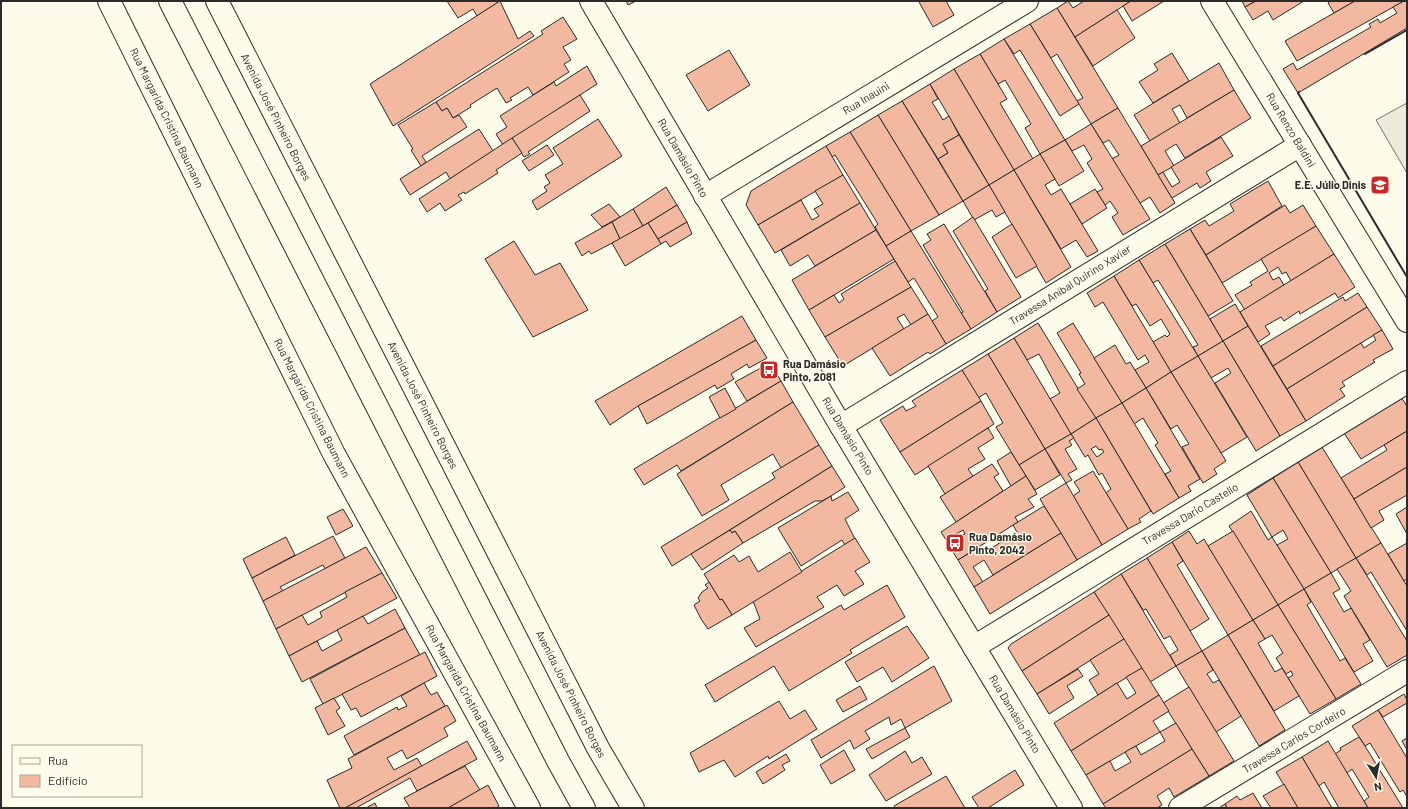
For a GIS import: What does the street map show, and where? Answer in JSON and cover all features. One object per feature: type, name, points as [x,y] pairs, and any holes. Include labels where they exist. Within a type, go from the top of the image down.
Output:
[{"type":"street","name":"Rua Margarida Cristina Baumann","points":[[109,1],[334,454],[529,808]]},
{"type":"street","points":[[170,1],[551,747],[584,808]]},
{"type":"street","name":"Avenida José Pinheiro Borges","points":[[217,1],[598,748],[633,808]]},
{"type":"street","name":"Rua Damásio Pinto","points":[[591,1],[841,426],[1071,808]]},
{"type":"street","name":"Rua Inauini","points":[[705,196],[1027,1]]},
{"type":"street","name":"Rua Renzo Baldini","points":[[1212,1],[1407,321]]},
{"type":"street","name":"Travessa Aníbal Quirino Xavier","points":[[841,426],[1300,145]]},
{"type":"street","name":"Travessa Dario Castello","points":[[974,647],[1407,382]]},
{"type":"street","name":"Travessa Carlos Cordeiro","points":[[1180,808],[1407,671]]},
{"type":"shaded area","points":[[1407,103],[1407,173],[1376,120]]},
{"type":"building","points":[[447,1],[500,1],[477,16],[473,9],[458,18]]},
{"type":"building","points":[[500,1],[518,39],[530,31],[534,36],[393,126],[370,84]]},
{"type":"building","points":[[626,1],[636,1],[628,5]]},
{"type":"building","points":[[946,1],[954,15],[933,27],[919,2]]},
{"type":"building","points":[[1068,1],[1073,8],[1084,1],[1131,1],[1075,37],[1057,8]]},
{"type":"building","points":[[1131,1],[1164,1],[1132,21],[1123,6]]},
{"type":"building","points":[[1242,1],[1256,1],[1245,7]]},
{"type":"building","points":[[1256,1],[1304,1],[1273,20],[1268,11],[1253,20],[1245,7]]},
{"type":"building","points":[[1331,1],[1355,1],[1334,13],[1328,3]]},
{"type":"building","points":[[1355,1],[1404,1],[1297,61],[1285,41]]},
{"type":"building","points":[[1407,1],[1407,28],[1298,93],[1283,69],[1293,63],[1297,70],[1371,27],[1369,24],[1378,19],[1380,23],[1397,13],[1393,7]]},
{"type":"building","points":[[1057,8],[1118,108],[1091,124],[1077,101],[1083,98],[1057,54],[1051,58],[1030,24]]},
{"type":"building","points":[[1117,10],[1135,38],[1093,66],[1075,37]]},
{"type":"building","points":[[563,17],[577,39],[563,47],[571,60],[564,64],[569,72],[533,95],[528,87],[510,98],[512,100],[506,103],[497,88],[453,118],[447,108],[442,111],[436,102],[543,34],[541,31]]},
{"type":"building","points":[[1030,24],[1079,104],[1060,116],[1020,50],[1014,54],[1004,39]]},
{"type":"building","points":[[1004,39],[1065,140],[1040,154],[1025,128],[1031,124],[1005,80],[998,84],[980,54]]},
{"type":"building","points":[[729,50],[750,85],[708,111],[686,75]]},
{"type":"building","points":[[1172,53],[1189,81],[1153,103],[1139,82],[1158,70],[1154,64]]},
{"type":"building","points":[[980,54],[1007,99],[1000,103],[1033,159],[1014,170],[954,69]]},
{"type":"building","points":[[1219,63],[1234,90],[1187,118],[1180,105],[1172,109],[1180,123],[1150,141],[1134,115]]},
{"type":"building","points":[[587,66],[597,84],[503,145],[496,134],[507,127],[500,116],[554,82],[556,86]]},
{"type":"building","points":[[954,69],[1014,170],[989,185],[930,84]]},
{"type":"building","points":[[930,84],[938,99],[932,102],[943,120],[949,116],[959,135],[943,144],[948,153],[938,159],[902,101]]},
{"type":"building","points":[[1234,90],[1251,118],[1185,158],[1176,144],[1165,151],[1174,166],[1158,175],[1141,146]]},
{"type":"building","points":[[580,95],[590,111],[528,152],[530,154],[524,157],[512,138]]},
{"type":"building","points":[[902,101],[963,201],[939,215],[878,115]]},
{"type":"building","points":[[436,102],[442,111],[447,108],[453,118],[459,115],[467,127],[422,156],[426,162],[421,166],[411,150],[413,149],[398,125]]},
{"type":"building","points":[[1118,108],[1175,203],[1160,213],[1150,197],[1140,203],[1112,159],[1119,155],[1109,140],[1103,143],[1091,124]]},
{"type":"building","points":[[878,115],[939,215],[911,231],[850,132]]},
{"type":"building","points":[[598,119],[622,156],[537,210],[532,201],[547,191],[544,187],[550,183],[545,175],[563,164],[553,148]]},
{"type":"building","points":[[1091,124],[1150,219],[1123,235],[1112,217],[1118,213],[1110,201],[1105,205],[1097,192],[1103,189],[1087,163],[1092,159],[1084,145],[1072,151],[1065,140]]},
{"type":"building","points":[[479,129],[493,151],[450,179],[446,172],[410,195],[400,179]]},
{"type":"building","points":[[850,132],[911,231],[886,246],[875,227],[878,224],[835,155],[832,157],[826,146]]},
{"type":"building","points":[[959,135],[989,185],[963,201],[938,159],[948,153],[943,144]]},
{"type":"building","points":[[1221,137],[1233,156],[1206,172],[1211,181],[1200,188],[1197,183],[1172,198],[1158,175],[1163,172],[1172,187],[1180,182],[1171,167]]},
{"type":"building","points":[[512,138],[522,153],[496,170],[498,173],[465,194],[464,192],[458,195],[462,200],[445,211],[440,203],[427,212],[419,199]]},
{"type":"building","points":[[1065,140],[1084,171],[1059,186],[1040,154]]},
{"type":"building","points":[[547,145],[554,155],[529,171],[522,161]]},
{"type":"building","points":[[826,146],[843,175],[758,225],[746,205],[751,191]]},
{"type":"building","points":[[1040,154],[1055,179],[1045,185],[1051,195],[1061,189],[1098,251],[1087,257],[1076,240],[1061,249],[1014,170]]},
{"type":"building","points":[[1014,170],[1071,267],[1046,283],[989,185]]},
{"type":"building","points":[[843,175],[860,203],[775,253],[758,225],[801,200],[812,220],[819,216],[814,209],[823,204],[815,191]]},
{"type":"building","points":[[1268,181],[1282,206],[1206,255],[1190,229],[1205,220],[1209,226],[1234,211],[1230,204]]},
{"type":"building","points":[[989,185],[1005,212],[996,217],[992,210],[974,220],[963,201]]},
{"type":"building","points":[[666,187],[677,205],[643,226],[633,209]]},
{"type":"building","points":[[1095,189],[1107,208],[1082,224],[1070,204]]},
{"type":"building","points":[[860,203],[876,230],[815,266],[808,255],[790,266],[781,250]]},
{"type":"building","points":[[609,204],[620,217],[602,227],[591,215]]},
{"type":"building","points":[[677,205],[687,222],[658,239],[648,223]]},
{"type":"building","points":[[1285,205],[1290,213],[1303,205],[1316,226],[1222,283],[1206,255]]},
{"type":"building","points":[[633,209],[643,226],[620,239],[612,222]]},
{"type":"building","points":[[973,217],[1021,297],[997,312],[985,291],[988,289],[953,231]]},
{"type":"building","points":[[612,222],[620,239],[591,254],[589,251],[582,256],[575,243]]},
{"type":"building","points":[[687,222],[692,234],[670,247],[666,241],[661,244],[658,239]]},
{"type":"building","points":[[648,223],[661,244],[625,266],[612,243]]},
{"type":"building","points":[[944,224],[997,312],[971,329],[961,313],[963,312],[923,245],[931,240],[927,234]]},
{"type":"building","points":[[1012,224],[1037,266],[1016,278],[992,237]]},
{"type":"building","points":[[1316,226],[1334,254],[1291,281],[1286,272],[1282,274],[1278,267],[1269,273],[1273,280],[1279,277],[1284,285],[1245,310],[1235,295],[1252,285],[1250,282],[1268,271],[1261,259]]},
{"type":"building","points":[[1190,229],[1233,301],[1208,316],[1165,244]]},
{"type":"building","points":[[876,230],[894,259],[809,310],[792,280]]},
{"type":"building","points":[[911,231],[971,329],[946,344],[932,321],[938,317],[914,278],[908,282],[886,246]]},
{"type":"building","points":[[514,241],[535,275],[560,263],[588,310],[533,337],[485,259]]},
{"type":"building","points":[[1165,244],[1223,341],[1198,356],[1193,347],[1198,345],[1173,304],[1158,280],[1153,283],[1139,260]]},
{"type":"building","points":[[1334,254],[1355,287],[1338,298],[1335,293],[1300,314],[1299,311],[1284,321],[1281,317],[1265,326],[1270,334],[1258,342],[1240,312]]},
{"type":"building","points":[[1139,260],[1198,356],[1171,372],[1153,342],[1165,335],[1167,337],[1170,334],[1161,319],[1150,326],[1136,304],[1132,306],[1114,276]]},
{"type":"building","points":[[895,261],[911,287],[825,337],[809,310],[834,295],[839,303],[844,299],[841,294]]},
{"type":"building","points":[[1114,276],[1171,372],[1146,388],[1135,370],[1149,362],[1145,355],[1138,360],[1103,302],[1095,307],[1087,293]]},
{"type":"building","points":[[911,287],[928,314],[911,325],[904,314],[897,318],[904,329],[843,366],[825,337]]},
{"type":"building","points":[[1358,293],[1367,307],[1273,366],[1261,346],[1343,297],[1345,301]]},
{"type":"building","points":[[1235,304],[1248,326],[1223,341],[1210,319]]},
{"type":"building","points":[[1367,307],[1382,330],[1287,389],[1273,366]]},
{"type":"building","points":[[928,314],[946,344],[930,354],[928,352],[890,376],[872,348]]},
{"type":"building","points":[[742,316],[756,340],[638,406],[610,425],[595,401]]},
{"type":"building","points":[[1038,323],[1096,418],[1071,434],[1050,399],[1060,393],[1039,354],[1027,360],[1014,338]]},
{"type":"building","points":[[1073,323],[1122,403],[1096,418],[1077,389],[1085,384],[1079,374],[1081,373],[1057,333]]},
{"type":"building","points":[[1248,326],[1306,421],[1280,436],[1223,341]]},
{"type":"building","points":[[1382,330],[1393,349],[1373,360],[1375,362],[1342,382],[1345,386],[1340,389],[1345,396],[1306,421],[1287,389],[1361,343],[1364,348],[1376,340],[1373,335]]},
{"type":"building","points":[[1014,338],[1071,434],[1045,449],[988,354]]},
{"type":"building","points":[[756,340],[767,358],[749,368],[747,364],[731,374],[734,379],[717,389],[715,385],[647,424],[638,406]]},
{"type":"building","points":[[1223,341],[1280,436],[1256,451],[1215,383],[1231,373],[1228,368],[1211,378],[1198,356]]},
{"type":"building","points":[[1115,345],[1126,364],[1130,362],[1146,388],[1122,403],[1094,358]]},
{"type":"building","points":[[988,354],[1045,449],[1019,465],[996,427],[1003,423],[986,393],[978,398],[962,370]]},
{"type":"building","points":[[1198,356],[1247,437],[1221,453],[1171,372]]},
{"type":"building","points":[[770,363],[781,381],[747,401],[735,382]]},
{"type":"building","points":[[962,370],[981,401],[900,452],[880,420],[903,406],[906,411],[916,406],[912,401]]},
{"type":"building","points":[[1171,372],[1226,461],[1214,469],[1217,474],[1203,483],[1182,447],[1189,444],[1177,425],[1171,429],[1146,388]]},
{"type":"building","points":[[781,381],[793,402],[681,471],[677,465],[644,485],[634,469]]},
{"type":"building","points":[[725,388],[736,409],[720,418],[709,397]]},
{"type":"building","points":[[1146,388],[1200,479],[1188,486],[1191,491],[1179,498],[1165,474],[1171,471],[1155,445],[1158,443],[1143,418],[1134,424],[1122,403]]},
{"type":"building","points":[[1401,397],[1407,406],[1407,431],[1361,459],[1344,433]]},
{"type":"building","points":[[981,401],[994,424],[915,475],[900,452]]},
{"type":"building","points":[[793,402],[819,445],[781,468],[773,454],[721,485],[729,500],[702,516],[677,474]]},
{"type":"building","points":[[1122,403],[1179,498],[1153,514],[1096,418]]},
{"type":"building","points":[[1096,418],[1151,511],[1139,519],[1141,522],[1128,529],[1106,493],[1111,489],[1102,473],[1099,475],[1088,455],[1085,457],[1071,434]],"holes":[[[1096,446],[1099,450],[1102,449],[1104,452],[1097,457],[1091,449]]]},
{"type":"building","points":[[988,428],[994,438],[978,448],[985,459],[968,469],[973,476],[945,494],[928,466]]},
{"type":"building","points":[[1407,431],[1407,467],[1354,499],[1341,478],[1387,450],[1384,445]]},
{"type":"building","points":[[1071,434],[1074,438],[1069,441],[1072,445],[1065,449],[1077,469],[1068,474],[1072,480],[1066,483],[1045,449]]},
{"type":"building","points":[[819,445],[832,466],[672,566],[661,547],[775,478],[772,473]]},
{"type":"building","points":[[1322,447],[1381,543],[1356,558],[1298,462]]},
{"type":"building","points":[[1045,449],[1060,475],[1035,490],[1019,465]]},
{"type":"building","points":[[1011,452],[1026,476],[1011,486],[997,461]]},
{"type":"building","points":[[1298,462],[1356,558],[1331,573],[1273,478]]},
{"type":"building","points":[[992,464],[999,474],[994,477],[1003,491],[956,522],[940,497]]},
{"type":"building","points":[[832,466],[845,487],[831,496],[822,501],[815,501],[743,543],[735,531],[732,533],[730,530]]},
{"type":"building","points":[[1407,467],[1407,495],[1379,511],[1384,520],[1371,528],[1354,499]]},
{"type":"building","points":[[1093,471],[1128,529],[1102,545],[1073,496],[1080,491],[1074,482]]},
{"type":"building","points":[[1026,476],[1037,494],[1028,499],[1034,507],[1015,517],[1018,522],[958,560],[948,544],[965,534],[963,530],[946,540],[941,532]]},
{"type":"building","points":[[1273,478],[1331,573],[1304,589],[1277,545],[1288,539],[1283,530],[1272,537],[1247,495]]},
{"type":"building","points":[[1066,483],[1102,545],[1077,560],[1040,499]]},
{"type":"building","points":[[848,492],[859,510],[845,519],[855,539],[845,545],[842,540],[801,566],[778,528],[831,496],[832,501]]},
{"type":"building","points":[[1044,506],[1061,533],[993,575],[984,560],[973,567],[983,582],[974,587],[958,560],[978,548],[982,554],[1017,532],[1013,525]]},
{"type":"building","points":[[1407,507],[1407,534],[1396,514]]},
{"type":"building","points":[[343,509],[353,526],[336,535],[327,517]]},
{"type":"building","points":[[1251,511],[1268,540],[1272,537],[1304,589],[1278,605],[1229,526]]},
{"type":"building","points":[[730,530],[732,533],[735,531],[743,543],[702,570],[691,554]]},
{"type":"building","points":[[1189,531],[1197,544],[1204,539],[1253,620],[1228,635],[1172,542]]},
{"type":"building","points":[[1233,531],[1278,605],[1253,620],[1208,546]]},
{"type":"building","points":[[1061,533],[1077,560],[990,614],[974,587]]},
{"type":"building","points":[[333,536],[345,558],[325,569],[323,565],[280,587],[283,591],[263,601],[252,578]]},
{"type":"building","points":[[286,537],[295,555],[252,578],[243,559]]},
{"type":"building","points":[[855,538],[870,562],[855,571],[864,584],[844,596],[837,585],[817,597],[824,607],[756,647],[744,628],[760,619],[753,601]]},
{"type":"building","points":[[1172,542],[1183,561],[1177,565],[1209,619],[1190,631],[1147,558]]},
{"type":"building","points":[[1381,543],[1407,586],[1407,631],[1371,572],[1367,575],[1356,558]]},
{"type":"building","points":[[1407,543],[1407,579],[1404,581],[1388,554]]},
{"type":"building","points":[[366,547],[382,573],[276,629],[263,601]]},
{"type":"building","points":[[790,552],[802,572],[732,615],[722,599],[720,600],[704,574],[734,555],[739,562],[749,556],[758,572]]},
{"type":"building","points":[[1147,558],[1202,651],[1176,666],[1170,655],[1178,650],[1170,636],[1164,639],[1146,609],[1143,610],[1121,574]]},
{"type":"building","points":[[1356,558],[1407,641],[1407,655],[1387,667],[1344,596],[1351,591],[1337,569]]},
{"type":"building","points":[[382,573],[397,598],[289,656],[276,629],[302,615],[308,625],[322,617],[320,612],[347,597],[345,592]]},
{"type":"building","points":[[1331,573],[1340,589],[1333,593],[1344,612],[1351,608],[1370,640],[1363,644],[1373,661],[1354,672],[1304,589]]},
{"type":"building","points":[[1121,574],[1176,666],[1150,682],[1094,592]]},
{"type":"building","points":[[709,582],[720,600],[722,599],[732,615],[708,629],[694,605],[700,601],[698,598],[702,592],[708,588],[705,585]]},
{"type":"building","points":[[887,585],[905,617],[850,650],[852,653],[789,691],[774,666],[715,702],[705,685],[841,605],[844,610]]},
{"type":"building","points":[[1304,589],[1311,602],[1307,605],[1340,661],[1345,658],[1361,684],[1336,699],[1278,605]]},
{"type":"building","points":[[1094,592],[1109,615],[1022,671],[1008,648],[1011,644]]},
{"type":"building","points":[[1278,605],[1336,699],[1310,714],[1288,678],[1293,675],[1291,671],[1286,674],[1276,658],[1283,653],[1272,635],[1265,639],[1253,620]]},
{"type":"building","points":[[395,609],[405,628],[302,682],[289,656],[317,641],[322,651],[342,640],[337,630],[363,616],[368,624]]},
{"type":"building","points":[[1109,615],[1124,639],[1037,694],[1022,671]]},
{"type":"building","points":[[1253,620],[1265,639],[1258,643],[1275,672],[1282,668],[1299,696],[1274,711],[1228,635]]},
{"type":"building","points":[[907,626],[929,658],[892,682],[883,667],[857,682],[845,662]]},
{"type":"building","points":[[405,628],[420,655],[323,704],[310,679]]},
{"type":"building","points":[[1228,635],[1285,730],[1259,746],[1202,651]]},
{"type":"building","points":[[1124,639],[1142,668],[1098,695],[1089,680],[1099,674],[1090,660]]},
{"type":"building","points":[[1202,651],[1213,670],[1207,674],[1213,683],[1219,680],[1241,716],[1216,732],[1176,666]]},
{"type":"building","points":[[425,652],[437,676],[361,717],[356,708],[351,710],[342,694]]},
{"type":"building","points":[[934,666],[952,701],[905,728],[901,719],[891,725],[889,717],[865,731],[870,739],[854,749],[850,740],[821,758],[811,740]]},
{"type":"building","points":[[1142,668],[1159,695],[1071,751],[1054,723],[1117,683],[1127,699],[1136,693],[1126,677]]},
{"type":"building","points":[[1078,669],[1083,676],[1067,686],[1074,698],[1049,714],[1037,694]]},
{"type":"building","points":[[424,683],[431,695],[437,692],[445,706],[354,755],[344,736],[397,707],[398,710],[407,706],[401,696]]},
{"type":"building","points":[[860,686],[867,699],[843,712],[836,700]]},
{"type":"building","points":[[1189,687],[1234,761],[1209,776],[1163,703]]},
{"type":"building","points":[[1404,694],[1407,703],[1383,717],[1378,710]]},
{"type":"building","points":[[1159,695],[1169,711],[1153,721],[1160,732],[1086,775],[1071,751]]},
{"type":"building","points":[[334,698],[340,708],[336,711],[345,726],[328,735],[315,708]]},
{"type":"building","points":[[779,701],[790,719],[805,710],[817,729],[769,759],[768,756],[735,777],[724,760],[699,772],[690,753]]},
{"type":"building","points":[[447,705],[456,721],[444,728],[448,736],[407,759],[402,750],[387,758],[394,770],[417,758],[422,766],[345,808],[340,808],[327,780],[352,768],[348,759]]},
{"type":"building","points":[[1378,710],[1407,758],[1407,797],[1403,790],[1400,792],[1370,743],[1365,746],[1352,726]]},
{"type":"building","points":[[1176,723],[1192,749],[1103,804],[1086,775],[1110,761],[1115,771],[1131,762],[1125,752],[1136,746],[1141,755],[1165,741],[1160,732]]},
{"type":"building","points":[[905,728],[910,737],[872,759],[866,749]]},
{"type":"building","points":[[1359,737],[1403,808],[1368,808],[1364,801],[1369,797],[1352,769],[1347,773],[1335,754],[1341,750],[1340,748]]},
{"type":"building","points":[[1407,738],[1407,750],[1402,741]]},
{"type":"building","points":[[467,741],[477,759],[417,791],[410,778],[356,808],[345,808]]},
{"type":"building","points":[[1328,741],[1368,808],[1339,808],[1324,782],[1319,786],[1302,757]]},
{"type":"building","points":[[1192,749],[1209,776],[1174,797],[1169,788],[1157,796],[1162,805],[1157,808],[1106,808],[1103,804]]},
{"type":"building","points":[[844,750],[855,770],[831,784],[820,765]]},
{"type":"building","points":[[905,751],[912,763],[922,757],[932,774],[886,801],[869,775]]},
{"type":"building","points":[[786,754],[790,761],[782,765],[785,770],[763,784],[756,772]]},
{"type":"building","points":[[1302,757],[1332,808],[1298,808],[1276,772]]},
{"type":"building","points":[[465,766],[480,790],[448,808],[410,808],[404,798]]},
{"type":"building","points":[[1015,770],[1024,785],[988,808],[979,808],[972,797]]},
{"type":"building","points":[[946,776],[965,808],[895,808],[894,806]]},
{"type":"building","points":[[1284,784],[1298,808],[1271,808],[1263,796]]},
{"type":"building","points":[[488,785],[499,806],[496,808],[448,808]]},
{"type":"building","points":[[1253,793],[1262,808],[1227,808],[1225,804],[1237,796],[1240,800]]},
{"type":"building","points":[[375,803],[377,808],[366,808]]},
{"type":"building","points":[[1225,804],[1227,808],[1219,808]]},
{"type":"wall","points":[[1365,54],[1407,30]]},
{"type":"wall","points":[[1299,92],[1298,93],[1407,277]]},
{"type":"place","name":"E.E. Júlio Dinis","points":[[1380,185]]},
{"type":"place","name":"Rua Damásio Pinto, 2081","points":[[769,370]]},
{"type":"place","name":"Rua Damásio Pinto, 2042","points":[[955,543]]}]
